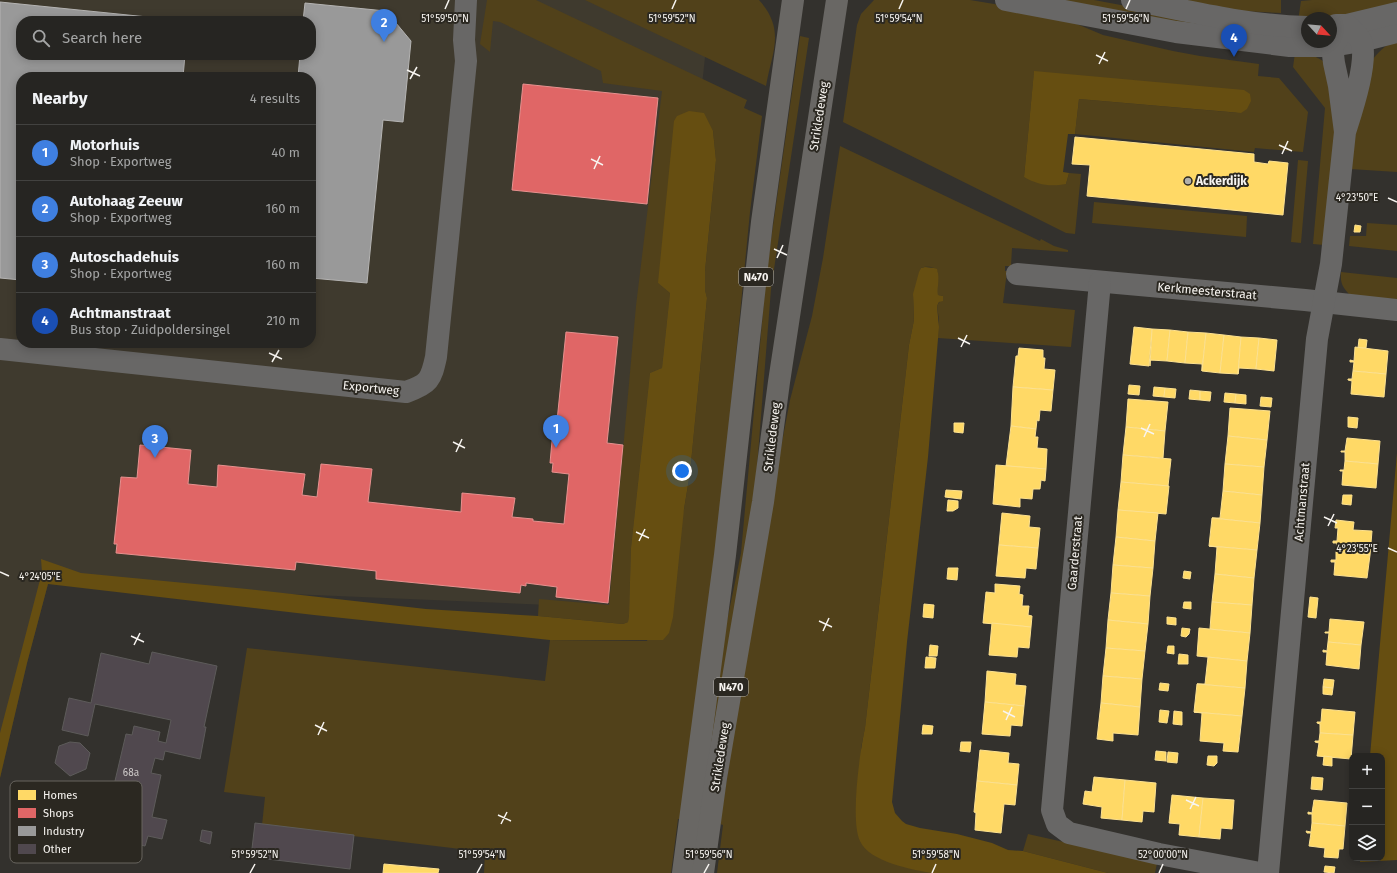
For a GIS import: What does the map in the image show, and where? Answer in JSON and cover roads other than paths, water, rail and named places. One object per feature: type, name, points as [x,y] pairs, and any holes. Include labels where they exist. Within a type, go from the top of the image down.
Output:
[{"type":"main road","name":"Strikledeweg","points":[[683,873],[725,555],[762,222],[793,0]]},
{"type":"main road","name":"Strikledeweg","points":[[703,873],[716,778],[764,502],[779,382],[837,0]]},
{"type":"street","name":"Exportweg","points":[[0,349],[406,392],[420,387],[432,376],[436,357],[466,61],[464,40],[466,0]]},
{"type":"street","points":[[1006,0],[1176,32],[1290,46],[1301,43]]},
{"type":"street","points":[[1132,0],[1226,18],[1301,27]]},
{"type":"street","points":[[1337,32],[1397,13]]},
{"type":"street","points":[[1337,32],[1361,41],[1397,32]]},
{"type":"street","name":"Achtmanstraat","points":[[1268,873],[1316,339],[1331,264],[1345,132],[1354,104],[1363,60],[1361,41]]},
{"type":"street","name":"Achtmanstraat","points":[[1335,48],[1334,63],[1339,86],[1345,132]]},
{"type":"street","name":"Kerkmeesterstraat","points":[[1017,274],[1397,310]]},
{"type":"street","name":"Gaarderstraat","points":[[1100,282],[1052,810],[1056,824],[1069,833],[1160,854],[1260,873]]},
{"type":"place","name":"Autohaag Zeeuw","points":[[384,42]]},
{"type":"place","name":"Achtmanstraat","points":[[1234,57]]},
{"type":"place","name":"Ackerdijk","points":[[1188,181]]},
{"type":"place","name":"Motorhuis","points":[[556,448]]},
{"type":"place","name":"Autoschadehuis","points":[[155,458]]}]
